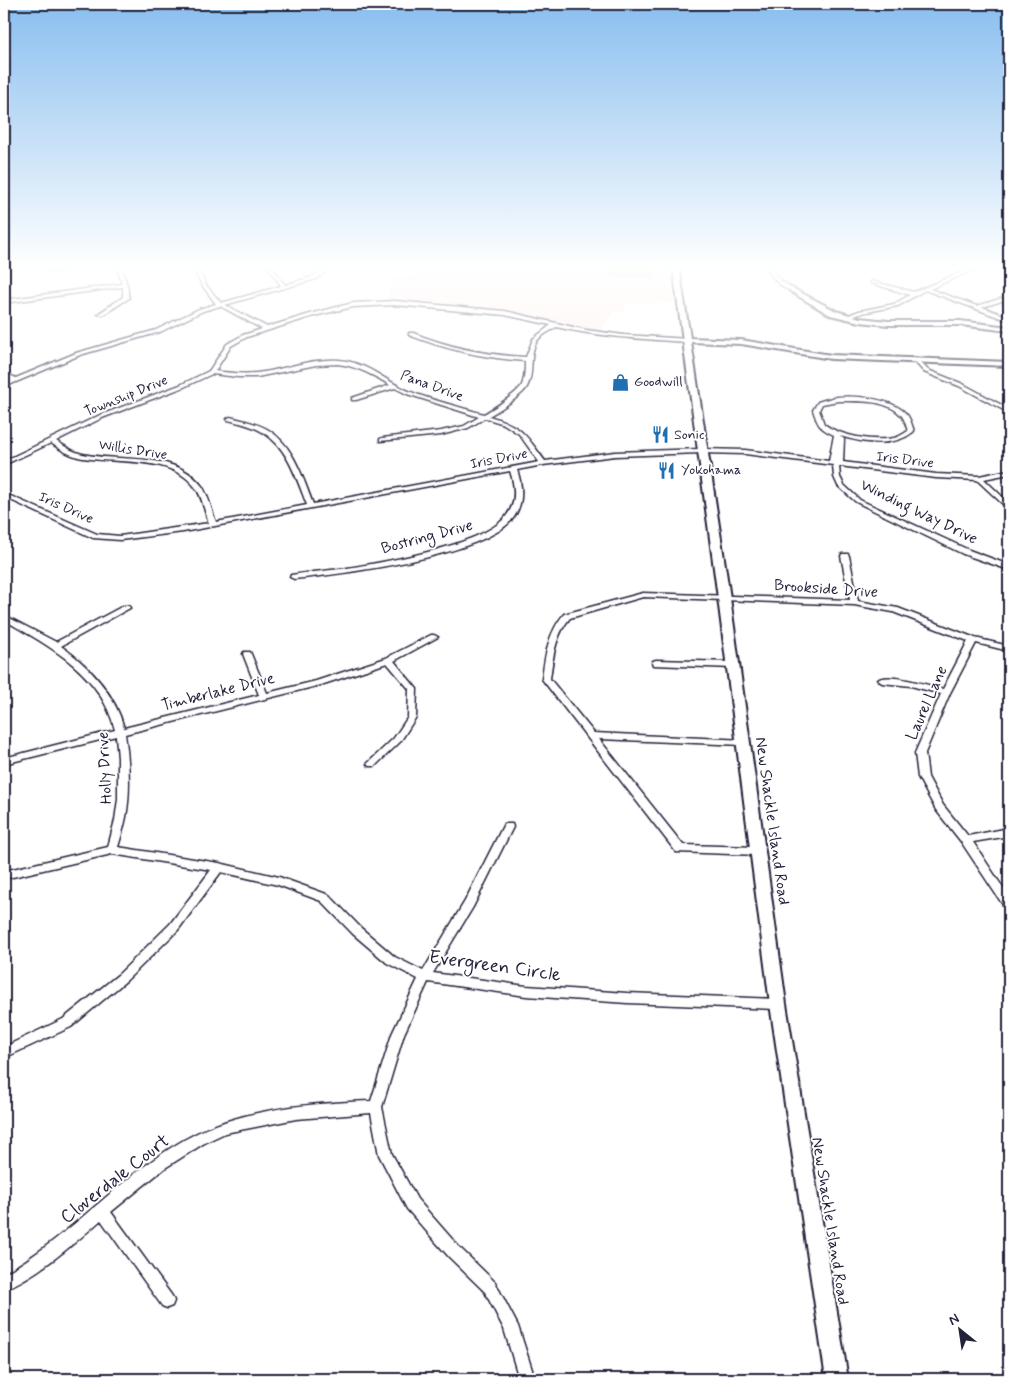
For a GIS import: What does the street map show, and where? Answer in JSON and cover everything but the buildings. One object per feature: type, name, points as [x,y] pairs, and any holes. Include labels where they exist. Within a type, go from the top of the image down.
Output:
[{"type":"main road","name":"New Shackle Island Road","points":[[686,332],[701,451],[724,598],[778,1004],[837,1379]]},
{"type":"main road","points":[[687,340],[741,342],[831,357],[1009,364]]},
{"type":"street","points":[[4,385],[78,354],[156,332]]},
{"type":"street","points":[[211,372],[229,345],[245,336],[258,332]]},
{"type":"street","points":[[382,440],[450,431],[466,427],[502,406],[524,387],[527,377],[528,359],[535,340],[546,332]]},
{"type":"street","points":[[581,332],[624,337],[687,340]]},
{"type":"street","points":[[411,334],[460,352],[493,357],[528,359]]},
{"type":"street","name":"Pana Drive","points":[[211,372],[246,376],[334,361],[361,367],[394,386],[428,400],[506,423],[521,433],[543,462]]},
{"type":"street","points":[[917,361],[926,371],[961,385],[1009,411]]},
{"type":"street","name":"Township Drive","points":[[4,463],[100,417],[182,386],[211,372]]},
{"type":"street","points":[[4,375],[16,380]]},
{"type":"street","points":[[354,399],[394,386]]},
{"type":"street","points":[[830,400],[871,401],[885,404],[906,417],[911,431],[900,438],[887,441],[839,436],[820,425],[816,410],[820,403],[830,400]]},
{"type":"street","points":[[230,419],[266,430],[278,439],[285,449],[311,506]]},
{"type":"street","points":[[836,464],[839,436]]},
{"type":"street","name":"Willis Drive","points":[[52,441],[65,450],[80,455],[136,461],[162,466],[184,474],[198,486],[212,523]]},
{"type":"street","name":"Iris Drive","points":[[4,495],[96,536],[120,538],[155,534],[513,470],[543,462],[615,454],[701,451],[745,452],[936,476],[979,478],[1009,472]]},
{"type":"street","name":"Winding Way Drive","points":[[836,464],[836,478],[845,490],[858,500],[966,552],[1009,568]]},
{"type":"street","name":"Bostring Drive","points":[[294,577],[327,574],[380,565],[458,545],[491,534],[508,520],[519,499],[518,483],[513,470]]},
{"type":"street","points":[[979,478],[1009,507]]},
{"type":"street","points":[[845,556],[854,603]]},
{"type":"street","name":"Brookside Drive","points":[[590,736],[546,679],[549,659],[561,622],[567,616],[643,595],[854,603],[895,610],[973,640],[1009,648]]},
{"type":"street","points":[[55,646],[126,608]]},
{"type":"street","name":"Holly Drive","points":[[4,617],[55,646],[81,668],[101,691],[113,709],[120,732],[124,779],[122,811],[112,850]]},
{"type":"street","name":"Timberlake Drive","points":[[4,761],[318,683],[389,660],[434,637]]},
{"type":"street","name":"Laurel Lane","points":[[973,640],[946,693],[920,753],[923,777],[939,807],[966,840],[1009,905]]},
{"type":"street","points":[[247,654],[264,696]]},
{"type":"street","points":[[372,764],[397,740],[412,717],[413,689],[389,660]]},
{"type":"street","points":[[656,663],[733,664]]},
{"type":"street","points":[[882,680],[911,683],[946,693]]},
{"type":"street","points":[[590,736],[743,742]]},
{"type":"street","points":[[590,736],[680,849],[758,851]]},
{"type":"street","points":[[508,827],[469,904],[426,977],[398,1034],[376,1107],[386,1155],[412,1204],[454,1252],[490,1287],[511,1326],[527,1379]]},
{"type":"street","points":[[966,840],[1009,832]]},
{"type":"street","name":"Evergreen Circle","points":[[4,875],[112,850],[219,867],[278,881],[325,898],[357,931],[391,960],[426,977],[526,991],[627,998],[778,1004]]},
{"type":"street","points":[[4,1054],[68,1023],[123,978],[174,927],[219,867]]},
{"type":"street","name":"Cloverdale Court","points":[[4,1282],[66,1241],[102,1210],[180,1150],[224,1128],[274,1116],[317,1110],[376,1107]]},
{"type":"street","points":[[102,1210],[167,1301]]},
{"type":"place","name":"Goodwill","points":[[620,382]]},
{"type":"place","name":"Sonic","points":[[660,435]]},
{"type":"place","name":"Yokohama","points":[[667,470]]}]
